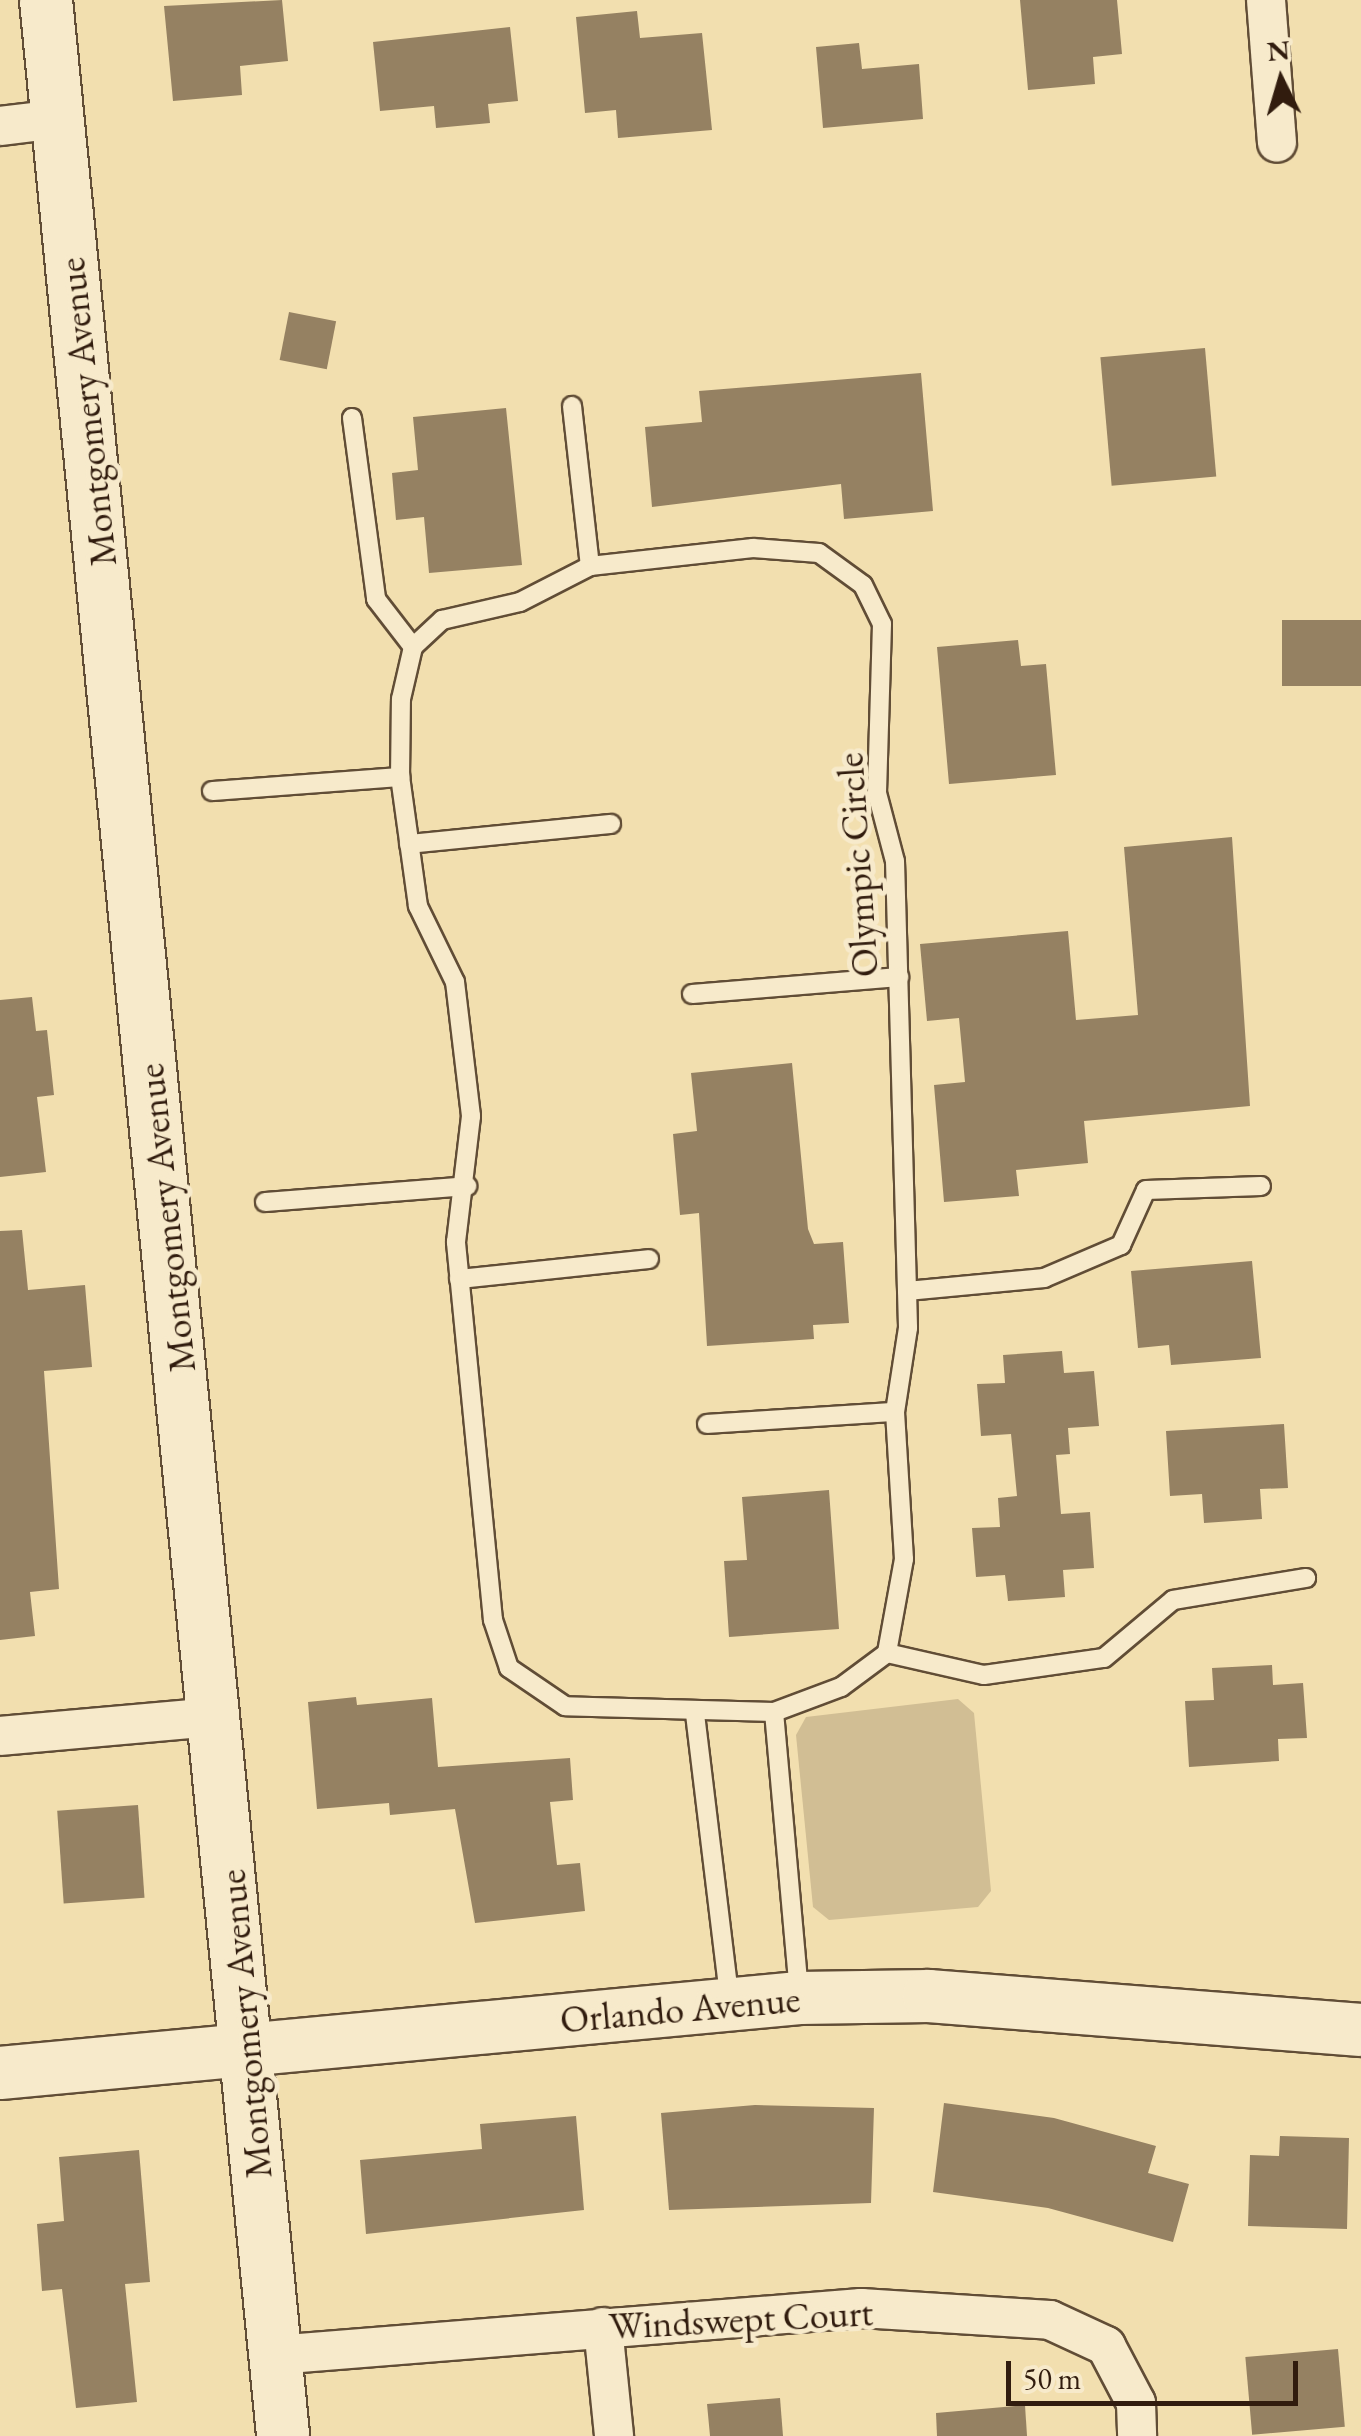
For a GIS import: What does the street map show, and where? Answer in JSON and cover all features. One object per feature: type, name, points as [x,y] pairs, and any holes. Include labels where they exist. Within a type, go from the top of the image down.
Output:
[{"type":"street","name":"Montgomery Avenue","points":[[46,0],[283,2436]]},
{"type":"street","points":[[1266,0],[1276,143]]},
{"type":"street","points":[[0,126],[58,119]]},
{"type":"street","points":[[0,1736],[216,1717]]},
{"type":"street","name":"Orlando Avenue","points":[[0,2073],[799,1998],[929,1996],[1361,2030]]},
{"type":"street","name":"Windswept Court","points":[[275,2356],[861,2308],[1050,2320],[1106,2346],[1136,2403],[1136,2436]]},
{"type":"street","points":[[603,2327],[614,2436]]},
{"type":"lane","points":[[572,406],[590,566]]},
{"type":"lane","points":[[352,418],[376,600],[412,647],[400,699],[400,777],[418,906],[454,982],[471,1116],[467,1186],[456,1242],[491,1607],[509,1668],[566,1706],[695,1714],[774,1712],[841,1687],[887,1654],[984,1675],[1104,1658],[1174,1600],[1306,1578]]},
{"type":"lane","name":"Olympic Circle","points":[[412,647],[442,620],[520,602],[590,566],[786,550],[818,553],[862,585],[882,624],[877,793],[896,861],[907,1291],[896,1412],[904,1559],[887,1654]]},
{"type":"lane","points":[[212,791],[400,777]]},
{"type":"lane","points":[[409,844],[611,824]]},
{"type":"lane","points":[[692,994],[898,977]]},
{"type":"lane","points":[[265,1202],[467,1186]]},
{"type":"lane","points":[[907,1291],[1044,1278],[1120,1245],[1146,1190],[1261,1186]]},
{"type":"lane","points":[[459,1279],[648,1259]]},
{"type":"lane","points":[[706,1424],[896,1412]]},
{"type":"lane","points":[[774,1712],[799,1998]]},
{"type":"lane","points":[[695,1714],[730,2002]]},
{"type":"shaded area","points":[[958,1699],[974,1713],[991,1891],[978,1907],[829,1920],[813,1907],[796,1735],[806,1717]]},
{"type":"building","points":[[282,0],[288,61],[240,66],[242,95],[173,101],[164,6]]},
{"type":"building","points":[[1020,0],[1117,0],[1122,54],[1093,57],[1095,84],[1028,90]]},
{"type":"building","points":[[637,11],[640,38],[702,33],[712,130],[618,138],[616,110],[585,113],[576,17]]},
{"type":"building","points":[[510,27],[518,101],[488,104],[490,123],[436,128],[434,106],[380,111],[373,42]]},
{"type":"building","points":[[859,43],[862,69],[919,64],[923,119],[823,128],[816,47]]},
{"type":"building","points":[[289,312],[336,321],[327,369],[280,360]]},
{"type":"building","points":[[1205,348],[1216,477],[1112,486],[1100,357]]},
{"type":"building","points":[[921,373],[933,511],[844,519],[841,484],[652,507],[645,427],[702,422],[699,391]]},
{"type":"building","points":[[506,408],[522,565],[429,573],[424,517],[396,520],[392,473],[418,470],[413,417]]},
{"type":"building","points":[[1282,620],[1361,620],[1361,686],[1282,686]]},
{"type":"building","points":[[1018,640],[1021,666],[1046,664],[1056,775],[949,784],[937,647]]},
{"type":"building","points":[[1232,837],[1250,1106],[1084,1121],[1088,1163],[1016,1170],[1019,1196],[944,1202],[934,1085],[965,1082],[959,1018],[927,1021],[920,944],[1068,931],[1076,1020],[1138,1015],[1124,847]]},
{"type":"building","points":[[32,997],[36,1031],[47,1030],[54,1095],[37,1097],[46,1172],[0,1177],[0,1000]]},
{"type":"building","points":[[792,1063],[808,1229],[814,1244],[843,1242],[849,1323],[813,1325],[814,1339],[707,1346],[699,1213],[680,1215],[673,1134],[697,1131],[691,1073]]},
{"type":"building","points":[[22,1230],[28,1290],[85,1285],[92,1367],[44,1371],[59,1589],[30,1592],[35,1636],[0,1640],[0,1231]]},
{"type":"building","points":[[1252,1261],[1261,1358],[1171,1365],[1169,1345],[1138,1348],[1131,1271]]},
{"type":"building","points":[[1062,1351],[1064,1373],[1094,1371],[1099,1426],[1068,1428],[1070,1454],[1056,1455],[1061,1514],[1090,1512],[1094,1568],[1063,1570],[1065,1597],[1008,1601],[1005,1575],[976,1577],[972,1528],[1000,1527],[998,1498],[1017,1496],[1011,1434],[981,1436],[977,1384],[1005,1383],[1003,1355]]},
{"type":"building","points":[[1284,1424],[1288,1488],[1260,1489],[1262,1519],[1204,1523],[1202,1494],[1170,1496],[1166,1431]]},
{"type":"building","points":[[829,1490],[839,1629],[729,1637],[724,1561],[747,1560],[742,1497]]},
{"type":"building","points":[[1272,1665],[1273,1685],[1303,1683],[1307,1738],[1278,1739],[1279,1761],[1189,1767],[1185,1701],[1214,1700],[1212,1668]]},
{"type":"building","points":[[356,1697],[357,1705],[432,1698],[438,1767],[570,1758],[573,1800],[550,1802],[557,1865],[580,1863],[585,1911],[475,1923],[455,1809],[390,1815],[389,1803],[317,1809],[308,1702]]},
{"type":"building","points":[[138,1805],[144,1898],[64,1903],[57,1811]]},
{"type":"building","points":[[944,2103],[1054,2118],[1156,2146],[1148,2173],[1189,2184],[1173,2242],[1048,2208],[933,2192]]},
{"type":"building","points":[[755,2105],[874,2108],[871,2203],[669,2210],[661,2113]]},
{"type":"building","points":[[576,2116],[584,2210],[366,2234],[360,2160],[482,2149],[480,2124]]},
{"type":"building","points":[[1280,2136],[1349,2138],[1347,2229],[1248,2226],[1250,2155],[1279,2156]]},
{"type":"building","points":[[139,2150],[150,2282],[125,2284],[137,2402],[76,2408],[62,2289],[42,2291],[37,2224],[64,2221],[59,2157]]},
{"type":"building","points":[[1338,2349],[1345,2427],[1252,2435],[1245,2357]]},
{"type":"building","points":[[780,2398],[783,2436],[710,2436],[707,2404]]},
{"type":"building","points":[[1025,2405],[1027,2436],[937,2436],[936,2413]]}]
